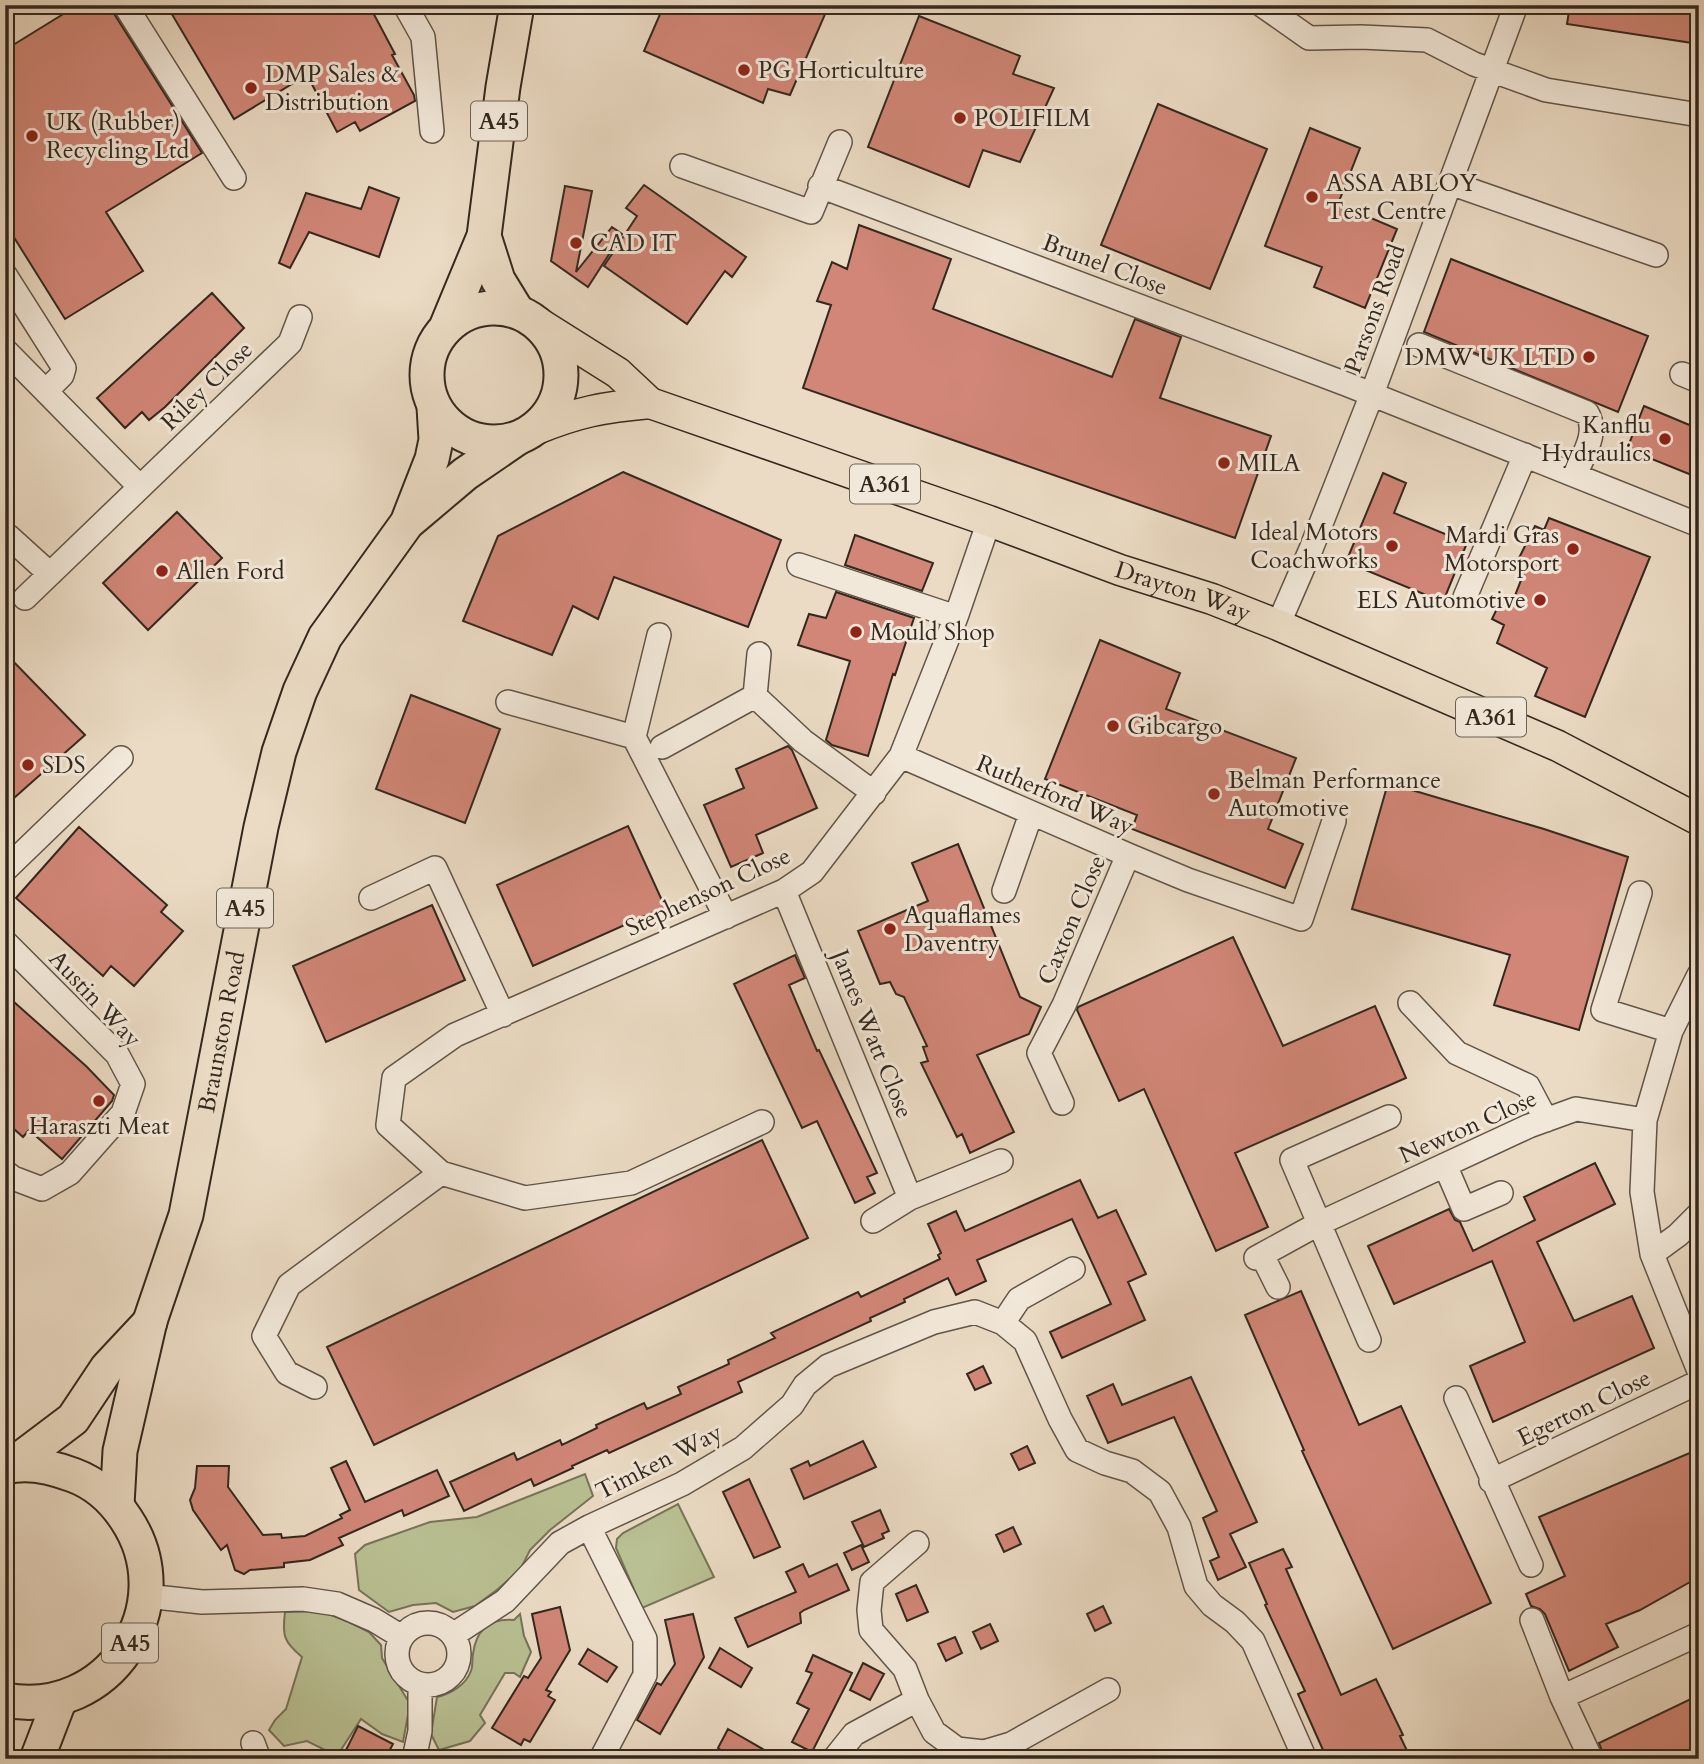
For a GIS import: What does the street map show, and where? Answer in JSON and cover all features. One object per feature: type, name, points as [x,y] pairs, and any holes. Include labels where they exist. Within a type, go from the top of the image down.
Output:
[{"type":"highway","name":"A45","points":[[434,407],[427,386],[427,364],[434,343],[447,325],[484,236],[503,87],[517,5]]},
{"type":"highway","name":"A45","points":[[484,236],[498,279],[527,317],[551,338],[559,357],[562,377],[558,397],[548,415],[525,435]]},
{"type":"highway","points":[[447,325],[463,314],[480,308],[499,307],[527,317]]},
{"type":"highway","points":[[434,407],[445,422],[460,434],[478,441],[497,443],[525,435]]},
{"type":"highway","name":"Braunston Road","points":[[117,1505],[120,1451],[150,1321],[186,1215],[261,827],[279,752],[300,691],[325,637],[407,523],[429,471],[434,450],[434,407]]},
{"type":"highway","name":"Braunston Road","points":[[407,523],[465,474],[525,435]]},
{"type":"highway","name":"Braunston Road","points":[[9,1466],[73,1419],[107,1367],[150,1321]]},
{"type":"highway","points":[[9,1466],[51,1466],[87,1480],[117,1505]]},
{"type":"highway","name":"A45","points":[[5,1700],[24,1704],[60,1699],[93,1684],[119,1661],[138,1630],[146,1596],[145,1563],[135,1532],[117,1505]]},
{"type":"highway","points":[[37,1759],[60,1699]]},
{"type":"main road","name":"Drayton Way","points":[[527,317],[618,373],[650,402],[989,521],[1119,570],[1212,599],[1278,625],[1558,746],[1699,820]]},
{"type":"main road","name":"Drayton Way","points":[[525,435],[569,415],[599,408],[650,402]]},
{"type":"street","points":[[125,5],[234,178]]},
{"type":"street","points":[[405,5],[423,37],[432,131]]},
{"type":"street","points":[[1262,5],[1309,38],[1427,40],[1493,71],[1546,90],[1699,115]]},
{"type":"street","name":"Parsons Road","points":[[1372,394],[1516,5]]},
{"type":"street","points":[[682,166],[811,212],[840,142]]},
{"type":"street","points":[[1450,183],[1656,255]]},
{"type":"street","name":"Brunel Close","points":[[820,186],[1372,394],[1699,525]]},
{"type":"street","points":[[5,275],[64,368],[62,375],[46,391]]},
{"type":"street","name":"Riley Close","points":[[25,598],[290,343],[300,317]]},
{"type":"street","points":[[1419,345],[1587,413],[1592,422],[1592,432],[1575,475]]},
{"type":"street","points":[[5,350],[140,487]]},
{"type":"street","points":[[1278,625],[1372,394]]},
{"type":"street","points":[[1465,597],[1525,455]]},
{"type":"street","name":"Stephenson Close","points":[[441,1172],[388,1125],[394,1078],[455,1035],[784,891],[812,872],[901,755],[956,617],[989,521]]},
{"type":"street","points":[[5,538],[8,536],[50,574]]},
{"type":"street","points":[[799,565],[956,617]]},
{"type":"street","points":[[659,635],[634,737],[726,917]]},
{"type":"street","points":[[755,696],[759,654]]},
{"type":"street","points":[[662,747],[755,696]]},
{"type":"street","points":[[755,696],[803,741],[874,793]]},
{"type":"street","points":[[508,702],[634,737]]},
{"type":"street","name":"Rutherford Way","points":[[901,755],[1031,814],[1188,880],[1301,919],[1334,821]]},
{"type":"street","points":[[5,870],[121,758]]},
{"type":"street","points":[[1004,891],[1031,814]]},
{"type":"street","name":"Caxton Close","points":[[1062,1104],[1039,1054],[1064,1005],[1128,855]]},
{"type":"street","points":[[371,898],[435,868],[503,1014]]},
{"type":"street","name":"James Watt Close","points":[[784,891],[911,1198]]},
{"type":"street","points":[[1640,893],[1603,1010],[1671,1031]]},
{"type":"street","name":"Austin Way","points":[[5,942],[117,1054],[133,1084],[122,1113],[70,1173],[42,1189],[13,1178],[5,1172]]},
{"type":"street","points":[[1697,981],[1671,1031],[1646,1120],[1643,1192],[1652,1254],[1699,1371]]},
{"type":"street","points":[[1410,1003],[1457,1053],[1528,1086],[1546,1120]]},
{"type":"street","name":"Newton Close","points":[[1278,1287],[1259,1256],[1318,1224],[1445,1165],[1576,1109],[1646,1120]]},
{"type":"street","points":[[1369,1340],[1292,1160],[1389,1117]]},
{"type":"street","points":[[315,1387],[287,1373],[264,1336],[289,1284],[441,1172],[525,1198],[631,1183],[762,1122]]},
{"type":"street","points":[[873,1221],[911,1198],[1001,1161]]},
{"type":"street","points":[[1445,1165],[1464,1209],[1501,1193]]},
{"type":"street","points":[[1652,1254],[1678,1235],[1699,1214]]},
{"type":"street","points":[[1003,1323],[1019,1299],[1073,1269]]},
{"type":"street","name":"Timken Way","points":[[453,1635],[505,1601],[560,1543],[682,1484],[743,1448],[792,1405],[805,1385],[828,1366],[934,1322],[975,1312],[1003,1323],[1025,1341],[1077,1450],[1105,1463],[1132,1471],[1160,1492],[1179,1527],[1196,1586],[1212,1605],[1235,1622],[1253,1642],[1305,1759]]},
{"type":"street","name":"Egerton Close","points":[[1492,1481],[1699,1381]]},
{"type":"street","points":[[1456,1398],[1531,1565]]},
{"type":"street","points":[[589,1527],[646,1640],[645,1675],[601,1759]]},
{"type":"street","points":[[917,1543],[872,1583],[869,1610],[871,1630],[905,1669],[934,1732],[957,1749],[984,1752],[1011,1744],[1108,1690]]},
{"type":"street","points":[[146,1596],[202,1602],[303,1599],[337,1604],[374,1620],[402,1637]]},
{"type":"street","points":[[1532,1620],[1562,1697],[1591,1759]]},
{"type":"street","points":[[422,1623],[443,1627],[453,1635],[460,1655],[453,1673],[441,1682],[430,1685],[420,1684],[404,1673],[398,1658],[402,1637],[422,1623]]},
{"type":"street","points":[[1562,1697],[1699,1634]]},
{"type":"street","points":[[414,1759],[420,1731],[420,1684]]},
{"type":"street","points":[[834,1759],[854,1734],[917,1700]]},
{"type":"green space","points":[[585,1474],[593,1496],[550,1530],[530,1550],[520,1570],[475,1606],[453,1612],[436,1603],[413,1605],[389,1612],[359,1590],[355,1554],[365,1545],[430,1522],[477,1517]]},
{"type":"green space","points":[[678,1504],[714,1577],[642,1608],[616,1548],[617,1539],[623,1533]]},
{"type":"green space","points":[[320,1611],[369,1632],[381,1645],[382,1658],[410,1704],[403,1742],[382,1734],[361,1719],[337,1756],[307,1741],[284,1746],[269,1730],[286,1709],[302,1657],[286,1638],[285,1612]]},
{"type":"green space","points":[[520,1614],[524,1636],[531,1652],[520,1677],[514,1673],[505,1673],[480,1715],[485,1723],[470,1741],[439,1750],[431,1734],[437,1697],[457,1688],[469,1676],[477,1638],[485,1627],[497,1621],[514,1620]]},
{"type":"building","points":[[78,5],[111,5],[202,153],[106,212],[143,271],[65,319],[5,223],[5,50]]},
{"type":"building","points":[[181,5],[369,5],[395,54],[392,55],[415,101],[360,131],[355,122],[337,132],[307,75],[234,119],[170,11]]},
{"type":"building","name":"PG Horticulture","points":[[664,5],[829,5],[790,95],[768,89],[763,103],[644,51]]},
{"type":"building","points":[[1570,5],[1699,5],[1699,44],[1567,24]]},
{"type":"building","name":"POLIFILM","points":[[919,16],[1020,56],[1013,74],[1054,88],[1020,162],[983,150],[969,187],[868,147]]},
{"type":"building","points":[[1158,104],[1267,149],[1210,289],[1101,245]]},
{"type":"building","points":[[1310,128],[1360,148],[1338,204],[1397,229],[1365,308],[1314,287],[1322,267],[1265,246]]},
{"type":"building","points":[[644,185],[746,257],[732,277],[725,271],[687,324],[604,266],[637,216],[626,208]]},
{"type":"building","name":"CAD IT","points":[[565,186],[592,191],[576,272],[612,227],[622,234],[588,287],[551,261]]},
{"type":"building","points":[[369,187],[399,198],[379,257],[309,232],[290,268],[279,263],[306,193],[361,209]]},
{"type":"building","points":[[859,225],[951,259],[933,309],[1112,377],[1135,319],[1181,337],[1160,398],[1271,436],[1235,538],[803,388],[831,305],[817,301],[832,262],[847,269]]},
{"type":"building","points":[[1451,259],[1648,336],[1618,412],[1424,332]]},
{"type":"building","points":[[212,293],[244,328],[165,407],[149,420],[142,412],[125,428],[97,398]]},
{"type":"building","name":"Kanflu Hydraulics","points":[[1644,406],[1699,429],[1699,478],[1627,449]]},
{"type":"building","points":[[623,472],[781,540],[748,627],[614,577],[598,619],[573,606],[552,655],[463,621],[498,536]]},
{"type":"building","name":"Ideal Motors Coachworks","points":[[1383,473],[1406,483],[1394,513],[1467,543],[1443,602],[1346,562]]},
{"type":"building","name":"Allen Ford","points":[[177,512],[222,558],[148,630],[103,583]]},
{"type":"building","points":[[1549,518],[1650,557],[1585,717],[1535,696],[1547,668],[1497,643],[1504,625],[1492,619],[1502,598],[1512,603],[1525,570],[1515,566],[1535,526],[1544,530]]},
{"type":"building","points":[[855,535],[933,563],[922,591],[845,565]]},
{"type":"building","points":[[836,592],[914,618],[895,675],[893,674],[868,756],[832,745],[826,740],[850,661],[798,645],[809,614],[826,618]]},
{"type":"building","points":[[1100,640],[1180,673],[1166,709],[1296,758],[1268,829],[1303,844],[1285,888],[1132,829],[1137,815],[1045,779]]},
{"type":"building","name":"SDS","points":[[5,653],[85,735],[5,806]]},
{"type":"building","points":[[411,695],[500,729],[465,823],[376,789]]},
{"type":"building","points":[[788,746],[817,808],[756,835],[763,853],[731,867],[704,805],[744,788],[736,769]]},
{"type":"building","points":[[1388,783],[1628,857],[1579,1030],[1494,1005],[1510,955],[1352,909]]},
{"type":"building","points":[[628,826],[665,907],[533,966],[497,885]]},
{"type":"building","points":[[79,827],[167,905],[161,912],[183,931],[134,986],[111,966],[103,976],[16,898]]},
{"type":"building","points":[[958,844],[1020,997],[1041,1007],[1029,1034],[977,1055],[1014,1132],[970,1153],[962,1134],[957,1137],[921,1063],[928,1061],[923,1047],[927,1046],[904,997],[896,994],[890,982],[880,984],[858,931],[928,901],[912,863]]},
{"type":"building","points":[[432,905],[465,980],[326,1042],[293,966]]},
{"type":"building","points":[[1233,937],[1283,1046],[1375,1006],[1406,1078],[1235,1153],[1268,1227],[1216,1251],[1144,1089],[1119,1101],[1077,1010],[1078,1007]]},
{"type":"building","points":[[795,955],[805,978],[789,985],[817,1051],[819,1050],[877,1173],[867,1177],[875,1193],[855,1203],[817,1121],[802,1128],[734,984]]},
{"type":"building","points":[[5,994],[86,1066],[114,1095],[112,1101],[62,1159],[29,1130],[23,1137],[5,1121]]},
{"type":"building","points":[[762,1140],[808,1238],[374,1445],[327,1347]]},
{"type":"building","points":[[1595,1163],[1615,1204],[1537,1242],[1574,1321],[1632,1296],[1654,1348],[1493,1422],[1470,1366],[1525,1342],[1492,1261],[1394,1304],[1368,1246],[1449,1209],[1455,1220],[1460,1222],[1473,1251],[1535,1220],[1524,1197]]},
{"type":"building","points":[[1080,1180],[1098,1218],[1116,1210],[1146,1274],[1128,1282],[1145,1320],[1062,1358],[1050,1332],[1111,1304],[1072,1219],[977,1260],[986,1281],[956,1295],[948,1278],[904,1299],[905,1302],[870,1318],[871,1321],[738,1382],[742,1392],[609,1453],[607,1450],[534,1486],[531,1479],[464,1511],[450,1482],[514,1453],[517,1460],[560,1440],[562,1445],[597,1428],[596,1425],[644,1403],[647,1409],[681,1394],[678,1387],[729,1364],[728,1360],[775,1338],[771,1333],[858,1292],[861,1297],[940,1259],[938,1255],[941,1253],[928,1224],[956,1211],[965,1231]]},
{"type":"building","points":[[1301,1291],[1359,1425],[1401,1406],[1491,1603],[1393,1649],[1302,1451],[1304,1450],[1245,1315]]},
{"type":"building","points":[[983,1366],[991,1383],[975,1390],[967,1374]]},
{"type":"building","points":[[1191,1377],[1257,1522],[1230,1534],[1246,1567],[1218,1580],[1210,1561],[1219,1557],[1203,1518],[1217,1511],[1174,1417],[1108,1443],[1087,1396],[1113,1384],[1122,1405]]},
{"type":"building","points":[[863,1441],[876,1467],[804,1499],[791,1469],[808,1461],[810,1466]]},
{"type":"building","points":[[1027,1446],[1035,1463],[1019,1470],[1011,1454]]},
{"type":"building","points":[[1699,1449],[1699,1577],[1640,1610],[1606,1624],[1618,1647],[1569,1671],[1545,1614],[1531,1606],[1526,1594],[1565,1576],[1539,1517]]},
{"type":"building","points":[[346,1461],[365,1502],[437,1470],[449,1496],[404,1516],[402,1510],[339,1538],[343,1545],[310,1560],[284,1563],[284,1567],[250,1570],[244,1574],[235,1570],[227,1545],[221,1550],[193,1510],[190,1500],[195,1488],[197,1466],[229,1466],[228,1487],[263,1535],[281,1534],[282,1538],[305,1536],[342,1518],[340,1515],[350,1510],[331,1468]]},
{"type":"building","points":[[749,1479],[780,1547],[754,1558],[723,1492]]},
{"type":"building","points":[[880,1510],[889,1531],[882,1534],[884,1538],[864,1547],[852,1522]]},
{"type":"building","points":[[1013,1527],[1021,1544],[1004,1552],[996,1535]]},
{"type":"building","points":[[861,1545],[869,1562],[852,1570],[844,1553]]},
{"type":"building","points":[[1283,1549],[1292,1567],[1286,1569],[1341,1695],[1376,1679],[1403,1735],[1400,1736],[1411,1759],[1327,1759],[1298,1694],[1305,1691],[1265,1605],[1267,1604],[1249,1563]]},
{"type":"building","points":[[803,1564],[809,1577],[837,1564],[849,1590],[804,1610],[800,1613],[801,1623],[748,1647],[735,1618],[796,1592],[786,1572]]},
{"type":"building","points":[[916,1585],[928,1612],[907,1621],[896,1594]]},
{"type":"building","points":[[1103,1606],[1111,1623],[1095,1631],[1087,1614]]},
{"type":"building","points":[[560,1607],[570,1650],[546,1690],[551,1692],[548,1696],[555,1700],[530,1742],[524,1739],[521,1745],[492,1728],[524,1676],[528,1678],[541,1658],[532,1614]]},
{"type":"building","points":[[693,1614],[704,1657],[660,1734],[637,1720],[657,1683],[661,1685],[675,1664],[665,1620]]},
{"type":"building","points":[[990,1624],[998,1641],[981,1649],[973,1632]]},
{"type":"building","points":[[955,1637],[962,1653],[946,1661],[938,1644]]},
{"type":"building","points":[[720,1648],[752,1668],[741,1687],[709,1668]]},
{"type":"building","points":[[588,1649],[617,1667],[607,1682],[579,1664]]},
{"type":"building","points":[[813,1655],[852,1673],[812,1752],[792,1742],[809,1709],[797,1703],[812,1673],[806,1671]]},
{"type":"building","points":[[863,1663],[884,1674],[870,1700],[850,1690]]},
{"type":"building","points":[[1699,1695],[1699,1759],[1605,1759],[1599,1743]]},
{"type":"building","points":[[358,1726],[393,1744],[385,1759],[359,1759],[345,1752]]},
{"type":"building","points":[[728,1729],[780,1759],[722,1759],[725,1753],[718,1748]]},
{"type":"place","name":"PG Horticulture","points":[[744,70]]},
{"type":"place","name":"DMP Sales & Distribution","points":[[251,88]]},
{"type":"place","name":"POLIFILM","points":[[960,118]]},
{"type":"place","name":"UK (Rubber) Recycling Ltd","points":[[32,136]]},
{"type":"place","name":"ASSA ABLOY Test Centre","points":[[1312,197]]},
{"type":"place","name":"CAD IT","points":[[576,243]]},
{"type":"place","name":"DMW UK LTD","points":[[1589,357]]},
{"type":"place","name":"Kanflu Hydraulics","points":[[1665,439]]},
{"type":"place","name":"MILA","points":[[1224,463]]},
{"type":"place","name":"Ideal Motors Coachworks","points":[[1392,546]]},
{"type":"place","name":"Mardi Gras Motorsport","points":[[1573,549]]},
{"type":"place","name":"Allen Ford","points":[[162,571]]},
{"type":"place","name":"ELS Automotive","points":[[1540,600]]},
{"type":"place","name":"Mould Shop","points":[[856,632]]},
{"type":"place","name":"Gibcargo","points":[[1113,726]]},
{"type":"place","name":"SDS","points":[[28,765]]},
{"type":"place","name":"Belman Performance Automotive","points":[[1214,794]]},
{"type":"place","name":"Aquaflames Daventry","points":[[890,929]]},
{"type":"place","name":"Haraszti Meat","points":[[99,1101]]}]
